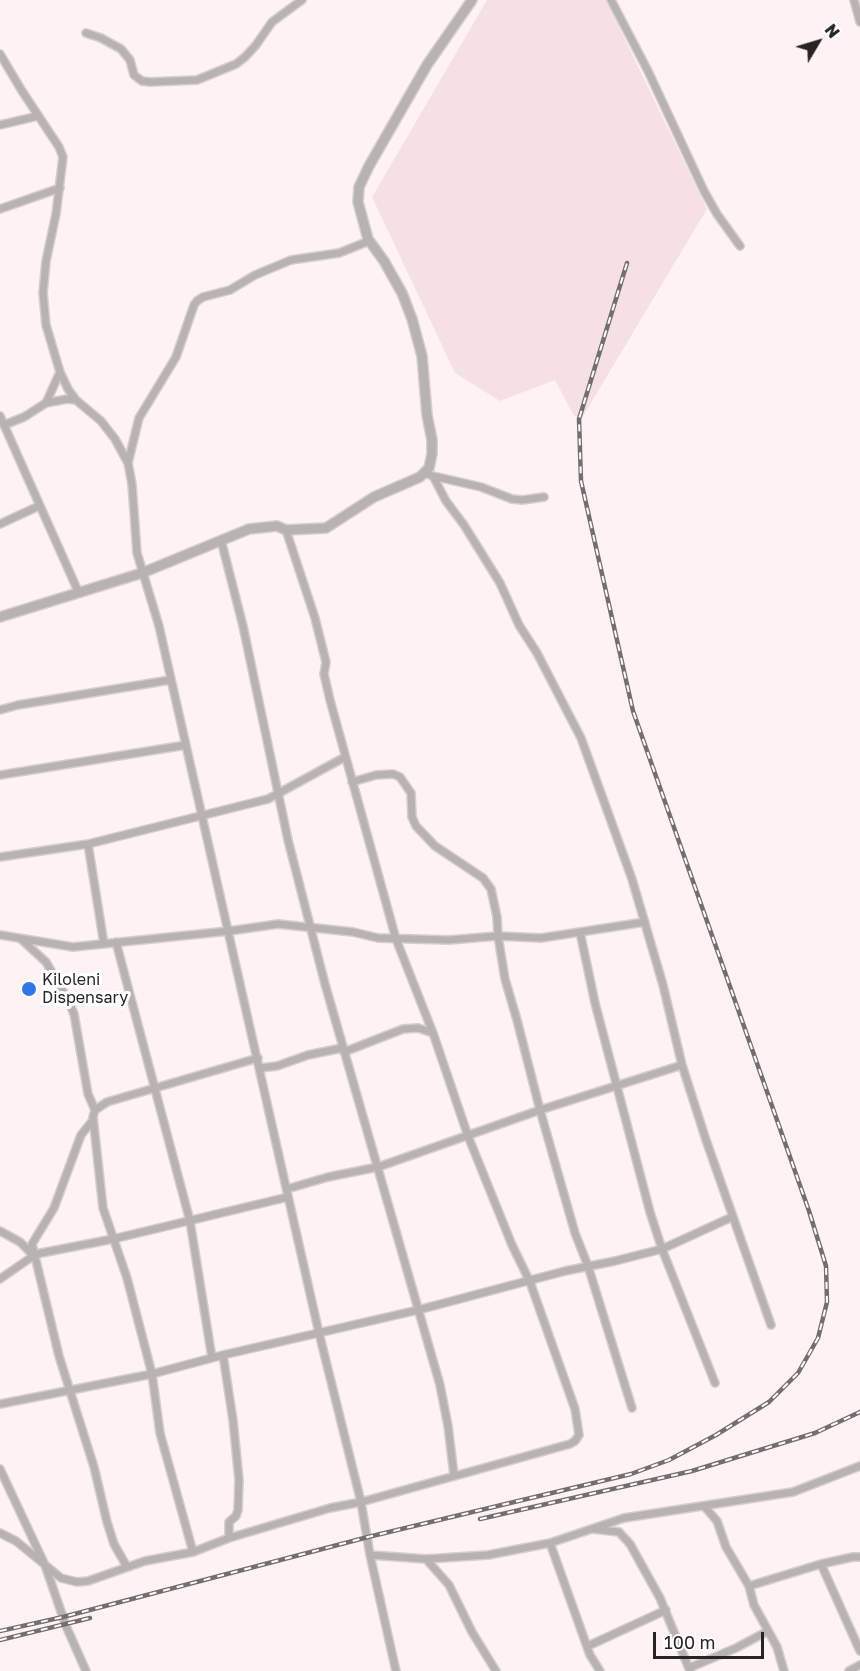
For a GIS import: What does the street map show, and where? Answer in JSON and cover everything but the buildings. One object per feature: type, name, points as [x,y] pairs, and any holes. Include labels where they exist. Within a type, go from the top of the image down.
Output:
[{"type":"street","points":[[86,33],[122,48],[130,60],[134,75],[142,81],[197,80],[236,64],[256,45],[272,22],[302,0]]},
{"type":"street","points":[[472,0],[427,65],[369,166],[359,187],[358,202],[368,239],[384,261],[402,293],[422,356],[427,415],[432,440],[429,475],[464,525],[507,595],[519,625],[537,653],[574,723],[616,832],[663,985],[682,1065],[732,1217],[771,1325]]},
{"type":"street","points":[[611,0],[648,71],[704,191],[740,246]]},
{"type":"street","points":[[854,0],[860,22]]},
{"type":"street","points":[[0,54],[59,147],[63,157],[60,188],[46,261],[43,293],[46,325],[60,372],[76,400],[101,422],[115,439],[128,463],[132,484],[137,553],[152,597],[319,1333],[361,1502],[370,1556],[396,1671]]},
{"type":"street","points":[[0,125],[38,116]]},
{"type":"street","points":[[0,209],[60,188]]},
{"type":"street","points":[[128,463],[139,418],[176,357],[197,301],[203,297],[230,290],[255,275],[291,260],[339,252],[364,243],[368,239]]},
{"type":"street","points":[[46,403],[60,372]]},
{"type":"street","points":[[3,428],[46,403],[67,399],[76,400]]},
{"type":"street","points":[[0,416],[3,428],[78,591]]},
{"type":"street","points":[[0,617],[142,573],[249,529],[263,526],[277,526],[286,530],[326,528],[374,497],[429,475],[481,487],[512,499],[544,497]]},
{"type":"street","points":[[0,524],[39,506]]},
{"type":"street","points":[[0,1533],[16,1541],[61,1578],[77,1582],[88,1581],[127,1567],[193,1552],[229,1538],[330,1508],[361,1502],[570,1444],[578,1438],[580,1429],[575,1409],[530,1282],[512,1245],[468,1136],[433,1034],[396,939],[324,674],[326,662],[315,618],[286,530]]},
{"type":"street","points":[[221,540],[243,626],[288,840],[310,927],[343,1050],[440,1385],[454,1475]]},
{"type":"street","points":[[0,710],[170,680]]},
{"type":"street","points":[[0,776],[186,745]]},
{"type":"street","points":[[0,857],[88,844],[268,799],[345,757]]},
{"type":"street","points":[[352,782],[376,775],[393,774],[400,777],[411,794],[412,817],[416,826],[430,842],[487,883],[497,917],[505,979],[540,1110],[575,1233],[588,1266],[632,1408]]},
{"type":"street","points":[[88,844],[104,944]]},
{"type":"street","points":[[0,935],[63,947],[278,924],[378,938],[449,940],[498,936],[541,938],[645,922]]},
{"type":"street","points":[[580,932],[595,1002],[650,1212],[662,1249],[715,1383]]},
{"type":"street","points":[[19,937],[46,962],[62,985],[74,1014],[88,1094],[95,1110],[93,1120],[100,1193],[127,1278],[152,1374],[160,1433],[193,1552]]},
{"type":"street","points":[[116,942],[189,1221],[212,1358]]},
{"type":"street","points":[[260,1068],[277,1066],[308,1055],[343,1050],[403,1029],[417,1028],[433,1034]]},
{"type":"street","points":[[95,1110],[103,1104],[258,1058]]},
{"type":"street","points":[[0,1279],[34,1254],[189,1221],[288,1193],[328,1178],[378,1167],[540,1110],[682,1065]]},
{"type":"street","points":[[93,1120],[80,1139],[54,1208],[33,1241],[34,1254],[59,1356],[94,1467],[114,1544],[127,1567]]},
{"type":"street","points":[[0,1404],[152,1374],[662,1249],[732,1217]]},
{"type":"street","points":[[0,1231],[20,1242],[34,1254]]},
{"type":"street","points":[[223,1355],[233,1420],[238,1480],[238,1510],[230,1522],[229,1538]]},
{"type":"street","points":[[370,1556],[426,1559],[488,1554],[550,1543],[624,1518],[670,1509],[793,1492],[860,1466]]},
{"type":"street","points":[[0,1469],[45,1565],[66,1626],[86,1671]]},
{"type":"street","points":[[704,1506],[717,1521],[726,1547],[749,1586],[753,1605],[777,1647],[784,1671]]},
{"type":"street","points":[[590,1528],[614,1531],[623,1535],[630,1544],[666,1610],[690,1669],[768,1630]]},
{"type":"street","points":[[550,1543],[593,1662],[600,1671]]},
{"type":"street","points":[[749,1586],[820,1564],[860,1557]]},
{"type":"street","points":[[426,1559],[449,1585],[472,1632],[496,1671]]},
{"type":"street","points":[[820,1564],[860,1651]]},
{"type":"street","points":[[588,1646],[666,1610]]},
{"type":"street","points":[[849,1671],[860,1665]]},
{"type":"shaded area","points":[[487,0],[606,0],[707,209],[582,418],[574,416],[555,380],[500,401],[455,373],[372,197]]},
{"type":"railway","points":[[0,1631],[63,1617],[368,1537],[631,1474],[669,1460],[716,1435],[769,1402],[798,1373],[818,1338],[827,1302],[826,1266],[809,1211],[633,711],[581,481],[579,419],[627,263]]},
{"type":"railway","points":[[480,1519],[692,1471],[815,1433],[860,1412]]},
{"type":"railway","points":[[0,1640],[90,1618]]},
{"type":"place","name":"Kiloleni Dispensary","points":[[29,989]]}]
